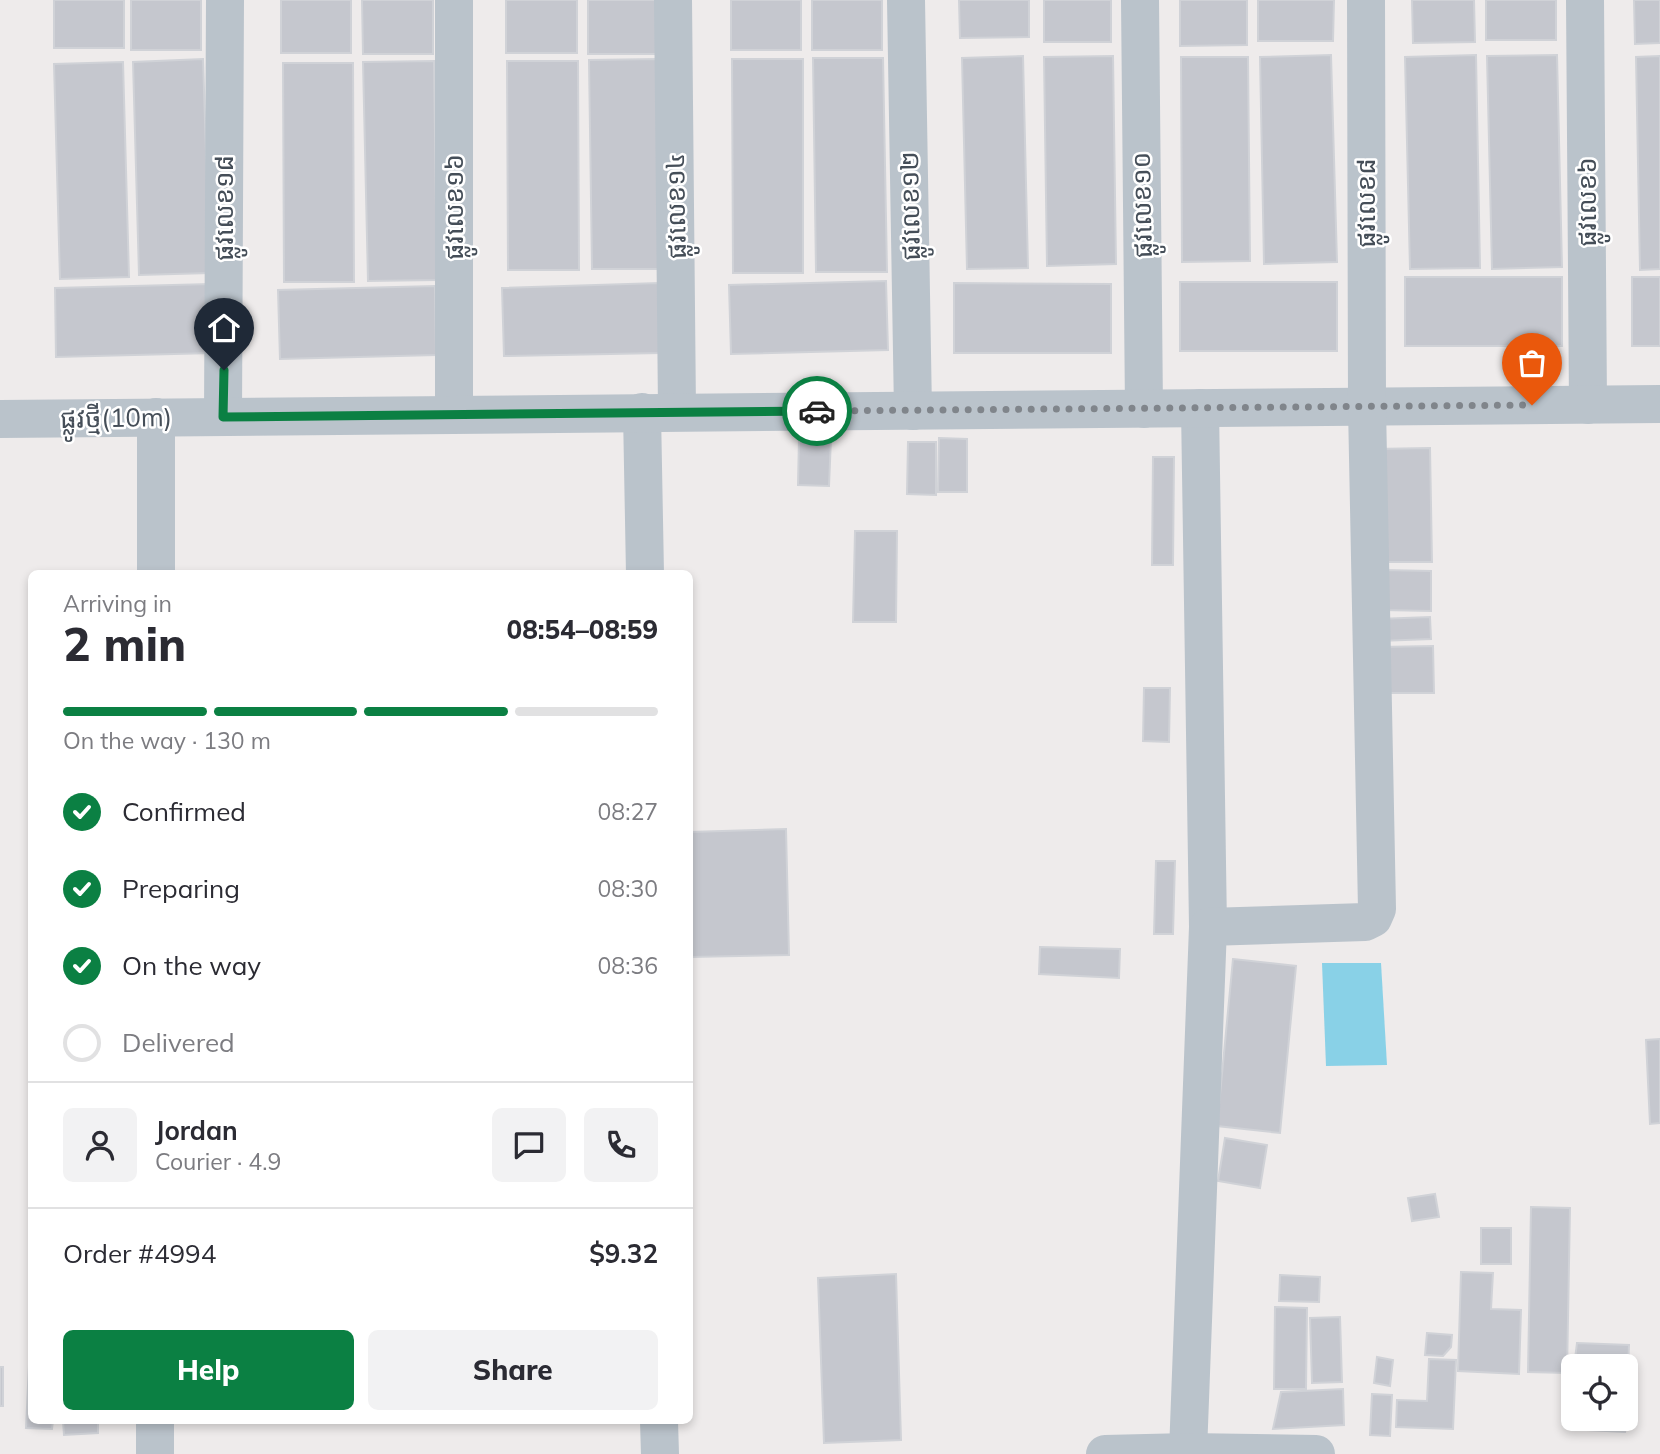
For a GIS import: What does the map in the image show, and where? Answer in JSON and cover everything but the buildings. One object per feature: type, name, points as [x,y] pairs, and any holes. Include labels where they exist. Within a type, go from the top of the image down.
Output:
[{"type":"street","name":"ផ្លូវលេខ១៨","points":[[223,417],[225,0]]},
{"type":"street","name":"ផ្លូវលេខ១៦","points":[[454,0],[454,414]]},
{"type":"street","name":"ផ្លូវលេខ១៤","points":[[645,570],[659,412],[673,0]]},
{"type":"street","name":"ផ្លូវលេខ១២","points":[[906,0],[913,411]]},
{"type":"street","name":"ផ្លូវលេខ១០","points":[[1140,0],[1144,409]]},
{"type":"street","name":"ផ្លូវលេខ៨","points":[[1208,927],[1365,922],[1373,918],[1377,909],[1367,407],[1366,0]]},
{"type":"street","name":"ផ្លូវលេខ៦","points":[[1585,0],[1588,405]]},
{"type":"street","name":"ផ្លូវថ្មី(10m)","points":[[0,419],[1660,404]]},
{"type":"street","points":[[1188,1452],[1208,927],[1200,408]]},
{"type":"street","points":[[156,417],[156,570]]},
{"type":"street","points":[[155,1424],[155,1454]]},
{"type":"street","points":[[659,1424],[660,1454]]},
{"type":"street","points":[[1105,1454],[1316,1454]]},
{"type":"water","points":[[1322,963],[1381,963],[1387,1065],[1326,1066]]},
{"type":"way so far","points":[[817,411],[1532,405]]},
{"type":"route","points":[[224,370],[223,417],[817,411]]}]
